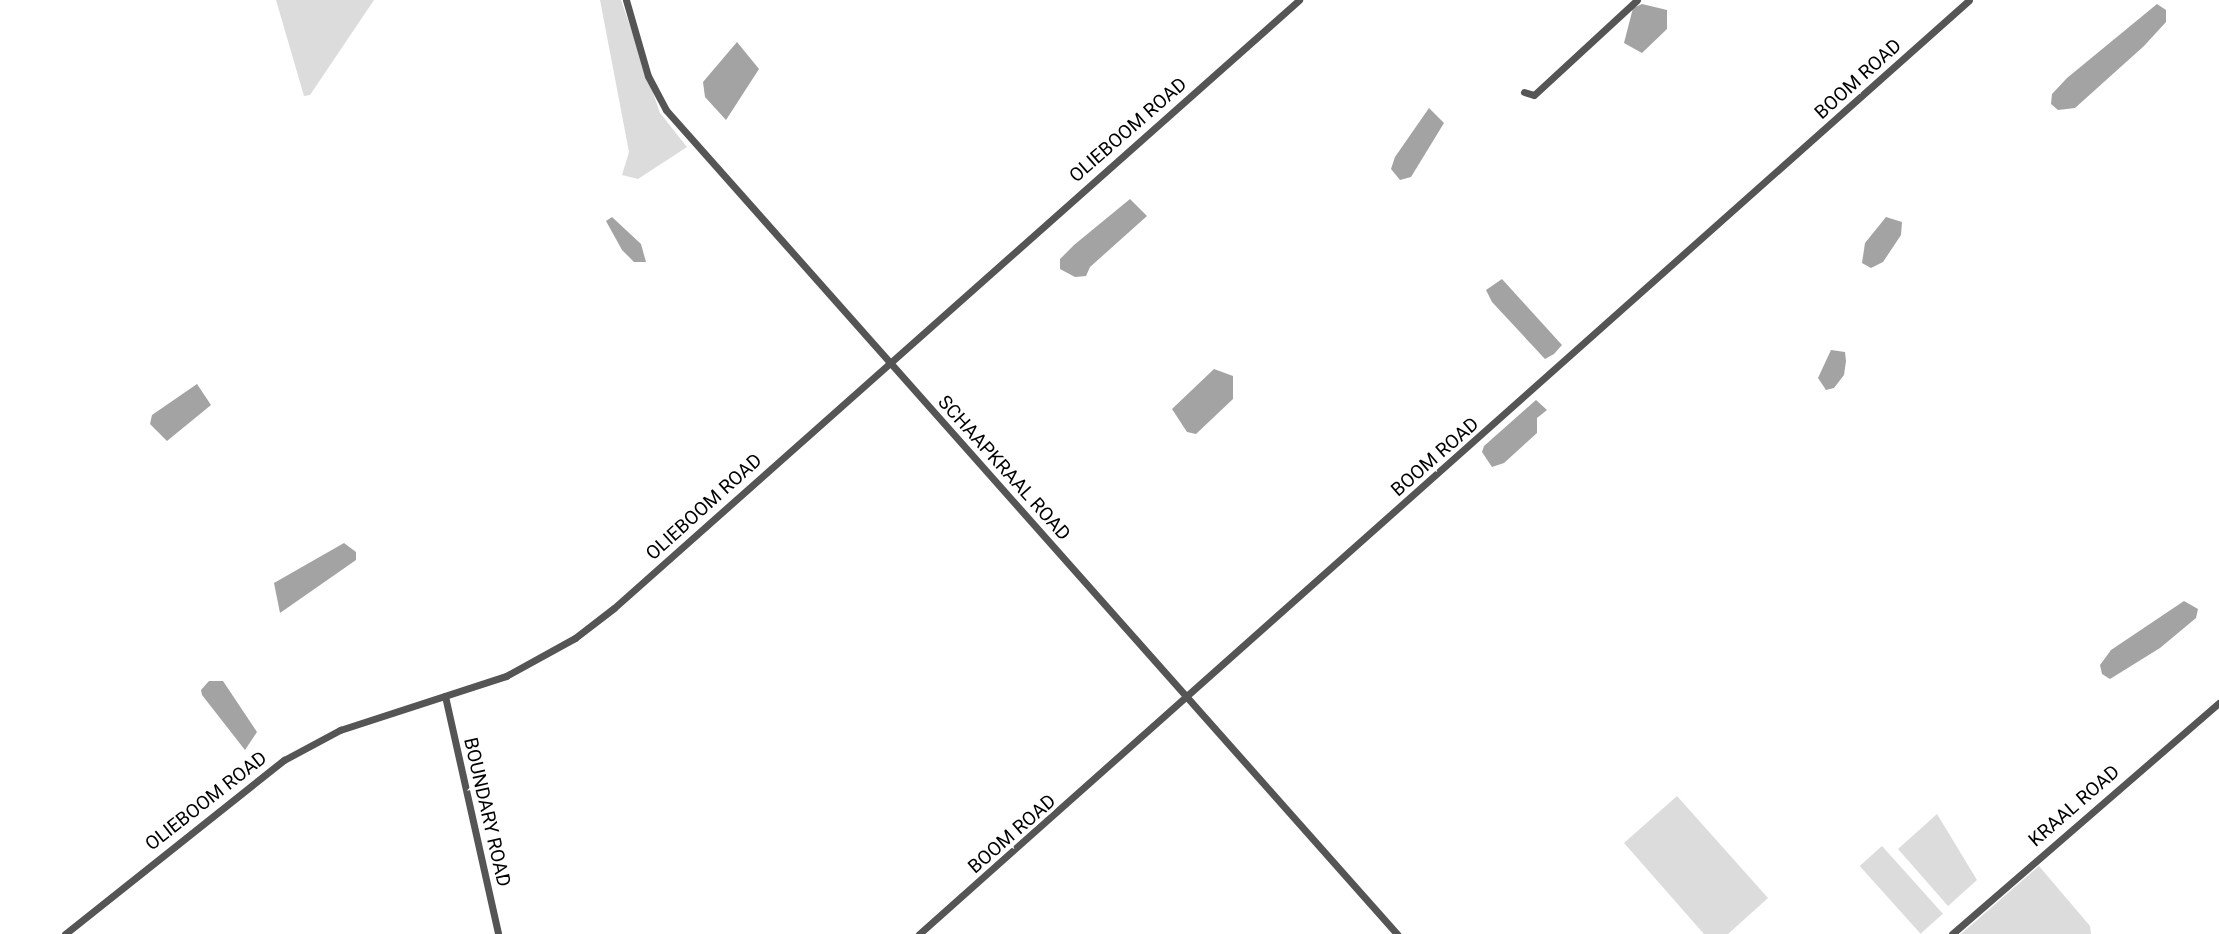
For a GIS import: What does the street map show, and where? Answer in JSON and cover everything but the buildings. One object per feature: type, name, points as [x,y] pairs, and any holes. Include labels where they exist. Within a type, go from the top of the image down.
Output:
[{"type":"street","name":"SCHAAPKRAAL ROAD","points":[[626,0],[648,76],[666,110],[1397,934]]},
{"type":"street","name":"OLIEBOOM ROAD","points":[[65,934],[284,760],[340,730],[506,676],[575,638],[1299,0]]},
{"type":"street","points":[[1524,92],[1534,95],[1637,0]]},
{"type":"street","name":"BOOM ROAD","points":[[919,934],[1969,0]]},
{"type":"street","name":"BOUNDARY ROAD","points":[[445,696],[498,934]]},
{"type":"street","name":"KRAAL ROAD","points":[[1952,934],[2219,704]]},
{"type":"shaded area","points":[[276,0],[374,0],[310,95],[304,96]]},
{"type":"shaded area","points":[[600,0],[621,0],[660,113],[687,147],[638,179],[622,175],[629,152]]},
{"type":"shaded area","points":[[1642,4],[1667,10],[1667,29],[1642,53],[1624,43],[1633,8]]},
{"type":"shaded area","points":[[2157,4],[2166,10],[2166,22],[2144,46],[2075,108],[2058,110],[2051,104],[2052,94],[2067,78]]},
{"type":"shaded area","points":[[737,42],[759,69],[726,120],[705,97],[703,82]]},
{"type":"shaded area","points":[[1429,108],[1444,123],[1411,177],[1400,180],[1391,169],[1395,157]]},
{"type":"shaded area","points":[[1130,199],[1147,216],[1090,267],[1086,276],[1075,277],[1060,269],[1060,259],[1074,245]]},
{"type":"shaded area","points":[[612,217],[641,244],[646,262],[634,262],[622,250],[606,221]]},
{"type":"shaded area","points":[[1886,217],[1902,222],[1901,235],[1883,262],[1871,268],[1862,263],[1865,243]]},
{"type":"shaded area","points":[[1502,279],[1562,345],[1554,354],[1545,359],[1492,302],[1486,290]]},
{"type":"shaded area","points":[[1831,350],[1845,352],[1846,361],[1844,375],[1834,388],[1826,390],[1818,378]]},
{"type":"shaded area","points":[[1214,369],[1233,376],[1233,399],[1196,434],[1187,432],[1172,409]]},
{"type":"shaded area","points":[[197,384],[211,405],[167,441],[150,424],[152,415]]},
{"type":"shaded area","points":[[1536,400],[1547,410],[1537,418],[1537,433],[1504,463],[1492,467],[1482,452],[1484,446]]},
{"type":"shaded area","points":[[344,543],[356,552],[356,560],[280,613],[274,583]]},
{"type":"shaded area","points":[[2184,601],[2198,609],[2196,618],[2160,648],[2110,679],[2102,674],[2100,665],[2111,650]]},
{"type":"shaded area","points":[[209,681],[223,681],[257,732],[245,750],[202,695],[201,690]]},
{"type":"shaded area","points":[[1677,796],[1768,898],[1728,934],[1704,934],[1624,843]]},
{"type":"shaded area","points":[[1937,814],[1977,880],[1948,906],[1898,849]]},
{"type":"shaded area","points":[[1882,846],[1943,914],[1921,934],[1860,866]]},
{"type":"shaded area","points":[[2039,866],[2090,926],[2091,934],[1961,934]]}]
